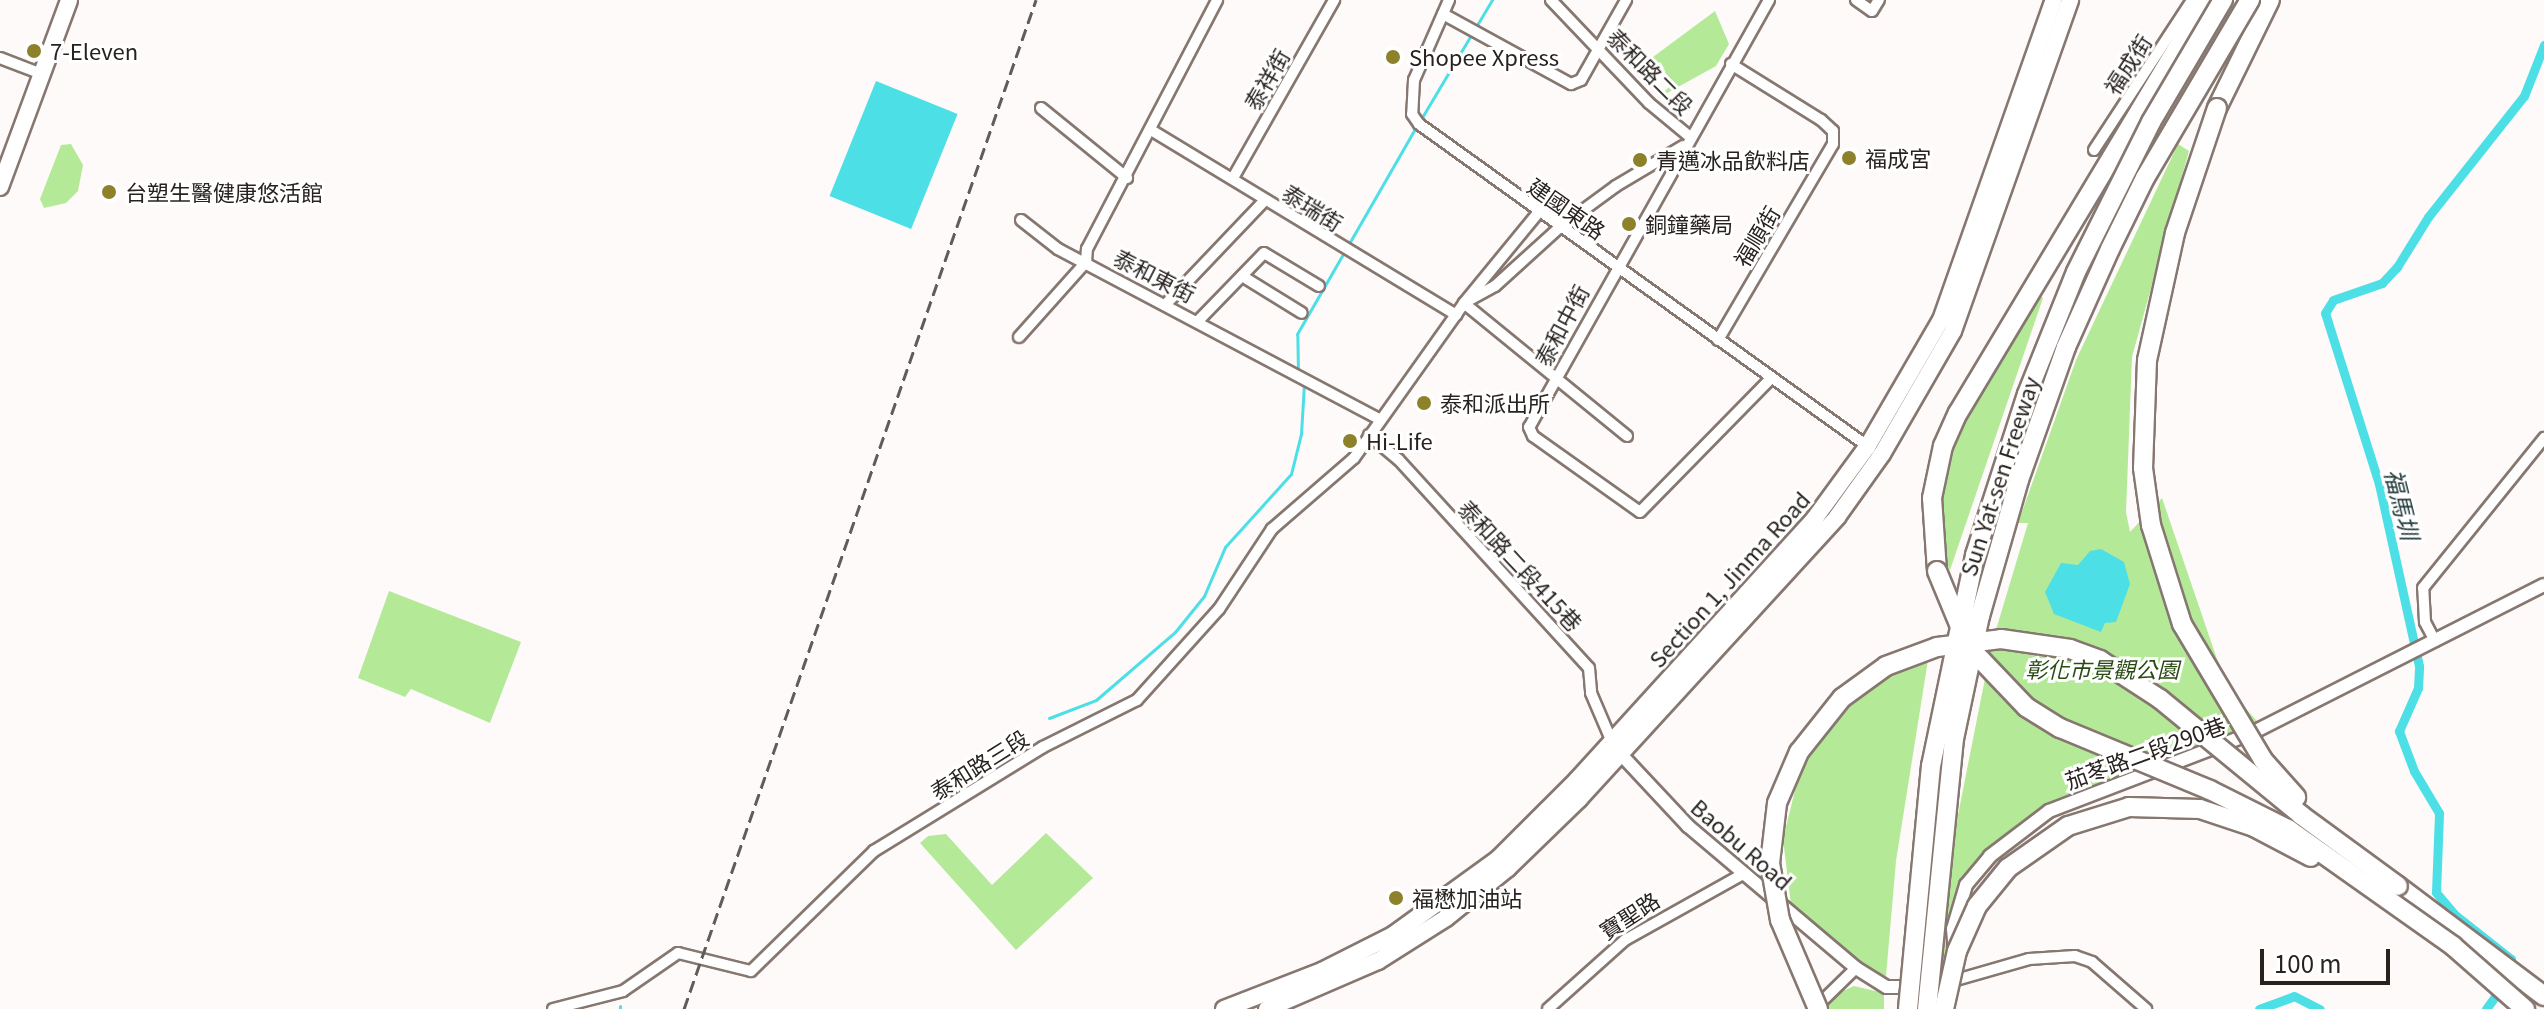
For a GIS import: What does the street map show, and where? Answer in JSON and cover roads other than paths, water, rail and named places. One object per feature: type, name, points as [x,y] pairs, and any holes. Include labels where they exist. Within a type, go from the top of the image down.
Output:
[{"type":"highway","points":[[2206,0],[1958,413],[1934,486],[1933,555],[1950,612],[1968,646],[2026,707],[2060,728],[2260,814],[2341,866],[2453,946],[2525,1009]]},
{"type":"highway","name":"Sun Yat-sen Freeway","points":[[1908,1009],[1931,766],[1975,555],[2027,394],[2076,272],[2151,122],[2223,0]]},
{"type":"highway","name":"Sun Yat-sen Freeway","points":[[1927,1009],[1954,739],[1980,616],[2019,480],[2066,347],[2110,249],[2152,164],[2250,0]]},
{"type":"highway","points":[[2270,0],[2217,108],[2175,233],[2147,360],[2143,468],[2151,525],[2182,624],[2263,760],[2284,787],[2398,886]]},
{"type":"highway","points":[[1816,1009],[1780,920],[1770,863],[1777,803],[1799,752],[1842,698],[1886,666],[1937,647],[2001,639],[2070,649],[2100,660],[2160,699],[2301,815],[2544,996]]},
{"type":"highway","points":[[1944,1009],[1967,924],[1994,884],[2038,844],[2098,815],[2148,805],[2200,809],[2341,866]]},
{"type":"main road","points":[[0,187],[69,0]]},
{"type":"main road","name":"Section 1, Jinma Road","points":[[1875,450],[1941,320],[2054,0]]},
{"type":"main road","name":"Section 1, Jinma Road","points":[[1224,1009],[1322,971],[1431,911],[1507,850],[1615,749],[1813,547],[1963,308],[2070,0]]},
{"type":"main road","name":"Section 1, Jinma Road","points":[[1267,1009],[1349,976],[1446,918],[1528,850],[1615,749]]},
{"type":"street","name":"泰和東街","points":[[1217,0],[1127,178],[1087,249],[1086,262],[1379,419]]},
{"type":"street","name":"泰祥街","points":[[1233,178],[1334,0]]},
{"type":"street","name":"建國東路","points":[[1449,0],[1410,94],[1418,122],[1538,213],[1875,450]]},
{"type":"street","name":"泰和路二段","points":[[1464,303],[1495,286],[1560,227],[1686,141],[1601,47],[1551,0]]},
{"type":"street","points":[[1443,14],[1571,84],[1581,80],[1626,0]]},
{"type":"street","name":"泰和中街","points":[[1769,0],[1686,141],[1529,427],[1533,436],[1640,512],[1771,378]]},
{"type":"street","points":[[1856,0],[1872,11],[1879,0]]},
{"type":"street","name":"福成街","points":[[2094,150],[2192,0]]},
{"type":"street","points":[[0,58],[42,74]]},
{"type":"street","name":"福順街","points":[[1718,340],[1833,144],[1833,131],[1821,120],[1731,64]]},
{"type":"street","points":[[1041,108],[1127,178]]},
{"type":"street","name":"泰瑞街","points":[[1151,130],[1233,178],[1344,250],[1456,315]]},
{"type":"street","points":[[1166,304],[1265,200]]},
{"type":"street","name":"泰和路二段","points":[[1369,435],[1464,303],[1538,213]]},
{"type":"street","points":[[1019,337],[1086,262],[1058,249],[1021,220]]},
{"type":"street","points":[[1199,320],[1264,253],[1319,286]]},
{"type":"street","points":[[1242,276],[1302,313]]},
{"type":"street","points":[[1464,303],[1627,436]]},
{"type":"street","name":"泰和路二段415巷","points":[[1369,435],[1398,459],[1589,668],[1591,693],[1615,749]]},
{"type":"street","name":"泰和路三段","points":[[553,1009],[623,991],[678,953],[751,971],[874,851],[1043,747],[1121,712],[1219,609],[1272,529],[1354,458],[1369,435]]},
{"type":"street","points":[[2544,438],[2423,588],[2425,622],[2435,641],[2544,585]]},
{"type":"street","name":"茄苳路二段290巷","points":[[1948,985],[1956,957],[1953,929],[1966,885],[1990,856],[2049,811],[2218,748],[2435,641]]},
{"type":"street","name":"Baobu Road","points":[[1615,749],[1688,826],[1856,968],[1887,987],[1948,985]]},
{"type":"street","points":[[1956,957],[1979,906],[2002,881],[2066,832],[2105,820]]},
{"type":"street","name":"寶聖路","points":[[1548,1009],[1625,940],[1745,873]]},
{"type":"street","points":[[1948,985],[2029,959],[2075,956],[2092,962],[2146,1009]]},
{"type":"street","points":[[1816,1009],[1856,968]]},
{"type":"water","points":[[876,81],[958,114],[911,229],[830,196]]},
{"type":"water","points":[[2101,549],[2124,562],[2130,584],[2116,622],[2105,623],[2101,632],[2054,614],[2045,592],[2061,563],[2078,565],[2090,551]]},
{"type":"waterway","points":[[1421,119],[1492,0]]},
{"type":"waterway","name":"福馬圳","points":[[2486,1009],[2512,973],[2511,959],[2455,915],[2436,892],[2439,813],[2414,771],[2399,731],[2418,688],[2419,666],[2379,484],[2325,313],[2333,300],[2382,283],[2397,267],[2428,217],[2524,96],[2544,45]]},
{"type":"waterway","points":[[1298,373],[1297,334],[1417,125]]},
{"type":"waterway","points":[[1049,718],[1096,700],[1175,632],[1204,596],[1225,547],[1291,474],[1301,434],[1304,383]]},
{"type":"waterway","points":[[2259,1009],[2294,996],[2320,1009]]},
{"type":"railway","points":[[684,1009],[1036,0]]},
{"type":"place","name":"7-Eleven","points":[[34,51]]},
{"type":"place","name":"Shopee Xpress","points":[[1393,57]]},
{"type":"place","name":"福成宮","points":[[1849,158]]},
{"type":"place","name":"青邁冰品飲料店","points":[[1640,160]]},
{"type":"place","name":"台塑生醫健康悠活館","points":[[109,192]]},
{"type":"place","name":"銅鐘藥局","points":[[1629,224]]},
{"type":"place","name":"泰和派出所","points":[[1424,403]]},
{"type":"place","name":"Hi-Life","points":[[1350,441]]},
{"type":"place","name":"福懋加油站","points":[[1396,898]]},
{"type":"park label","name":"彰化市景觀公園","points":[[2102,669]]}]
